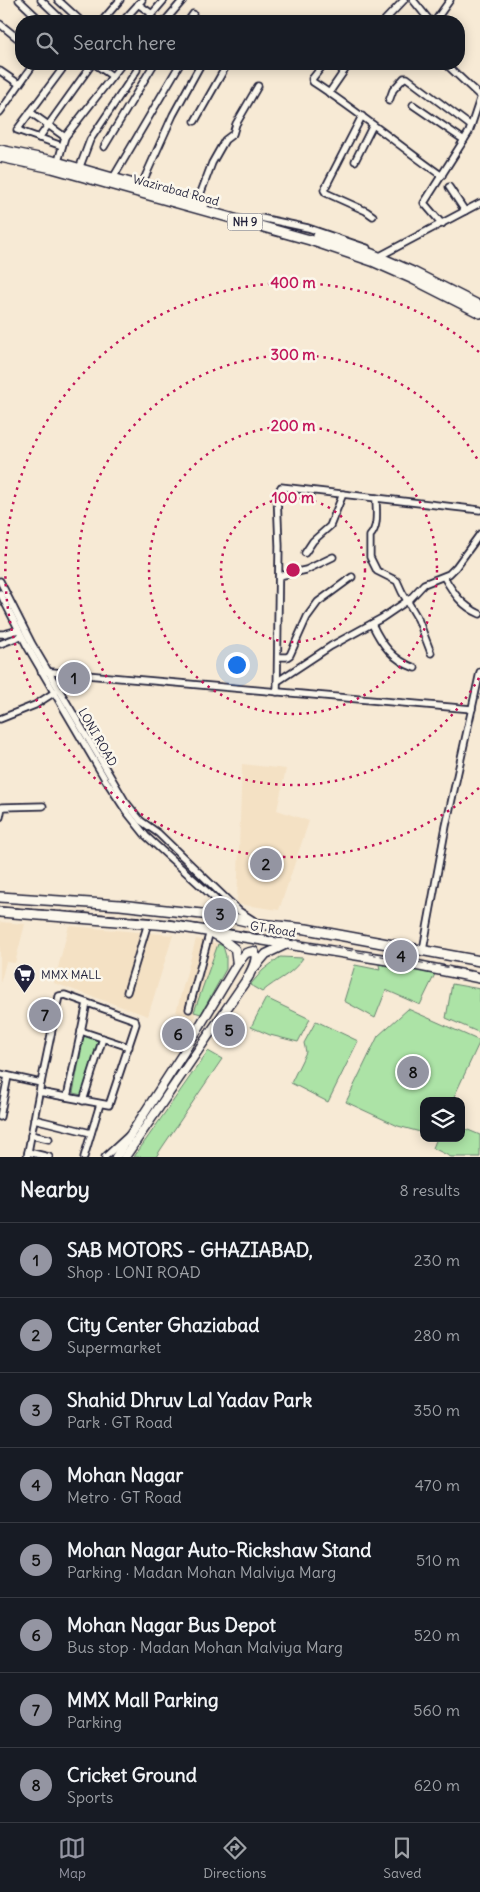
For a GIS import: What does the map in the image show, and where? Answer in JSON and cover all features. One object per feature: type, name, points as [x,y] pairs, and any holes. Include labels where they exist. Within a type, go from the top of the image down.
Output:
[{"type":"highway","name":"Wazirabad Road","points":[[0,150],[377,260],[413,272],[480,306]]},
{"type":"highway","name":"Wazirabad Road","points":[[0,157],[80,169],[314,235],[377,260],[480,313]]},
{"type":"highway","name":"GT Road","points":[[0,897],[120,904],[306,929],[480,961]]},
{"type":"highway","name":"GT Road","points":[[0,912],[148,923],[195,929],[400,962],[480,978]]},
{"type":"main road","points":[[210,932],[235,949],[237,964]]},
{"type":"main road","points":[[120,1156],[166,1097],[227,1007],[266,954],[287,944]]},
{"type":"main road","points":[[120,1156],[132,1133],[237,964],[246,952],[254,951],[256,958],[247,979]]},
{"type":"main road","points":[[216,1000],[227,1007]]},
{"type":"street","points":[[19,0],[35,15]]},
{"type":"street","points":[[41,0],[56,15]]},
{"type":"street","points":[[59,0],[74,15]]},
{"type":"street","points":[[107,15],[120,0]]},
{"type":"street","points":[[128,15],[140,2],[152,14],[164,0]]},
{"type":"street","points":[[170,15],[183,0]]},
{"type":"street","points":[[390,15],[404,0]]},
{"type":"street","points":[[413,0],[425,15]]},
{"type":"street","points":[[439,15],[450,0]]},
{"type":"street","points":[[0,24],[15,36]]},
{"type":"street","points":[[0,112],[29,70]]},
{"type":"street","points":[[62,70],[17,130],[62,146]]},
{"type":"street","points":[[39,138],[89,70]]},
{"type":"street","points":[[103,70],[112,76]]},
{"type":"street","points":[[57,166],[65,137],[117,70]]},
{"type":"street","points":[[80,169],[90,140],[137,70]]},
{"type":"street","points":[[104,147],[148,70]]},
{"type":"street","points":[[113,178],[176,70]]},
{"type":"street","points":[[141,186],[167,126],[198,70]]},
{"type":"street","points":[[195,121],[224,70]]},
{"type":"street","points":[[320,70],[312,81],[442,176]]},
{"type":"street","points":[[330,93],[345,70]]},
{"type":"street","points":[[452,70],[480,96]]},
{"type":"street","points":[[0,71],[19,84]]},
{"type":"street","points":[[390,101],[393,90],[404,78],[407,78],[471,126]]},
{"type":"street","points":[[197,202],[212,163],[225,140],[233,134],[236,124],[258,86]]},
{"type":"street","points":[[442,224],[424,203],[464,140],[480,100]]},
{"type":"street","points":[[413,105],[464,140]]},
{"type":"street","points":[[30,112],[65,137]]},
{"type":"street","points":[[362,116],[324,190],[326,193],[368,212],[372,216]]},
{"type":"street","points":[[474,118],[480,122]]},
{"type":"street","points":[[355,161],[373,125]]},
{"type":"street","points":[[449,187],[465,212]]},
{"type":"street","points":[[377,260],[480,203]]},
{"type":"street","points":[[278,692],[278,490],[281,487],[286,486],[480,510]]},
{"type":"street","points":[[305,553],[313,542],[330,526],[343,494]]},
{"type":"street","points":[[376,498],[376,525],[370,536],[370,557],[376,572],[398,581],[418,619],[431,653]]},
{"type":"street","points":[[278,681],[331,646],[372,624],[407,600],[424,584],[444,577],[456,567],[480,534]]},
{"type":"street","points":[[279,576],[306,570],[332,557]]},
{"type":"street","points":[[444,577],[453,593],[461,602],[480,614]]},
{"type":"street","points":[[278,657],[287,658],[290,655],[307,617],[318,602],[352,578]]},
{"type":"street","name":"LONI ROAD","points":[[0,581],[55,692],[139,823]]},
{"type":"street","name":"LONI ROAD","points":[[0,593],[21,636],[44,670],[91,750]]},
{"type":"street","points":[[372,624],[380,640],[392,655],[401,662],[415,668]]},
{"type":"street","points":[[4,636],[18,630]]},
{"type":"street","points":[[4,636],[21,636]]},
{"type":"street","points":[[0,644],[4,644],[4,636]]},
{"type":"street","points":[[44,670],[472,709]]},
{"type":"street","points":[[423,950],[446,826],[480,672]]},
{"type":"street","points":[[0,719],[35,705],[55,692]]},
{"type":"street","points":[[0,817],[1,808],[5,806],[43,806]]},
{"type":"street","points":[[139,823],[146,836],[238,920]]},
{"type":"street","points":[[139,823],[158,833],[239,911],[258,924]]},
{"type":"street","points":[[128,992],[148,923]]},
{"type":"street","points":[[189,1009],[210,932]]},
{"type":"street","points":[[39,1092],[109,1105],[136,1024],[135,1020],[64,995],[59,996],[39,1092],[28,1155],[48,1157]]},
{"type":"street","points":[[67,1097],[87,1003]]},
{"type":"street","points":[[82,1031],[128,1046]]},
{"type":"street","points":[[83,1101],[103,1038]]},
{"type":"street","points":[[0,1074],[41,1083]]},
{"type":"street","points":[[0,1117],[8,1076]]},
{"type":"street","points":[[84,1157],[100,1104]]},
{"type":"street","points":[[34,1119],[91,1133]]},
{"type":"street","points":[[105,1157],[120,1141],[132,1133]]},
{"type":"street","points":[[31,1135],[49,1139]]},
{"type":"shaded area","points":[[242,764],[286,769],[277,810],[309,821],[279,910],[237,904]]},
{"type":"shaded area","points":[[0,922],[25,924],[15,963],[6,962],[0,984]]},
{"type":"shaded area","points":[[69,926],[173,935],[148,1016],[54,983]]},
{"type":"shaded area","points":[[196,939],[219,944],[194,1018],[176,1012]]},
{"type":"green space","points":[[218,944],[223,946],[226,956],[226,969],[201,1014],[194,1012]]},
{"type":"green space","points":[[280,957],[303,958],[289,973],[262,992],[250,985],[263,970]]},
{"type":"green space","points":[[378,959],[437,970],[420,1005],[386,990],[375,1018],[344,1001],[355,965],[380,970]]},
{"type":"green space","points":[[452,984],[480,989],[480,1033],[446,1018]]},
{"type":"green space","points":[[266,998],[310,1019],[298,1042],[270,1035],[251,1027]]},
{"type":"green space","points":[[408,1009],[480,1041],[454,1097],[420,1097],[420,1132],[398,1126],[346,1102],[378,1036]]},
{"type":"green space","points":[[316,1021],[358,1041],[328,1102],[291,1083],[306,1052],[304,1043]]},
{"type":"green space","points":[[84,1036],[98,1040],[82,1095],[73,1093]]},
{"type":"green space","points":[[208,1051],[222,1059],[156,1157],[134,1157]]},
{"type":"green space","points":[[465,1129],[480,1135],[480,1157],[451,1157],[433,1148],[435,1142],[465,1142]]},
{"type":"railway","points":[[0,907],[144,917],[190,923],[480,973]]},
{"type":"place","name":"SAB MOTORS - GHAZIABAD,","points":[[74,678]]},
{"type":"place","name":"City Center Ghaziabad","points":[[266,864]]},
{"type":"place","name":"Shahid Dhruv Lal Yadav Park","points":[[220,914]]},
{"type":"place","name":"Mohan Nagar","points":[[401,956]]},
{"type":"place","name":"MMX MALL","points":[[25,993]]},
{"type":"place","name":"MMX Mall Parking","points":[[45,1015]]},
{"type":"place","name":"Mohan Nagar Auto-Rickshaw Stand","points":[[229,1030]]},
{"type":"place","name":"Mohan Nagar Bus Depot","points":[[178,1034]]},
{"type":"place","name":"Cricket Ground","points":[[413,1072]]}]
